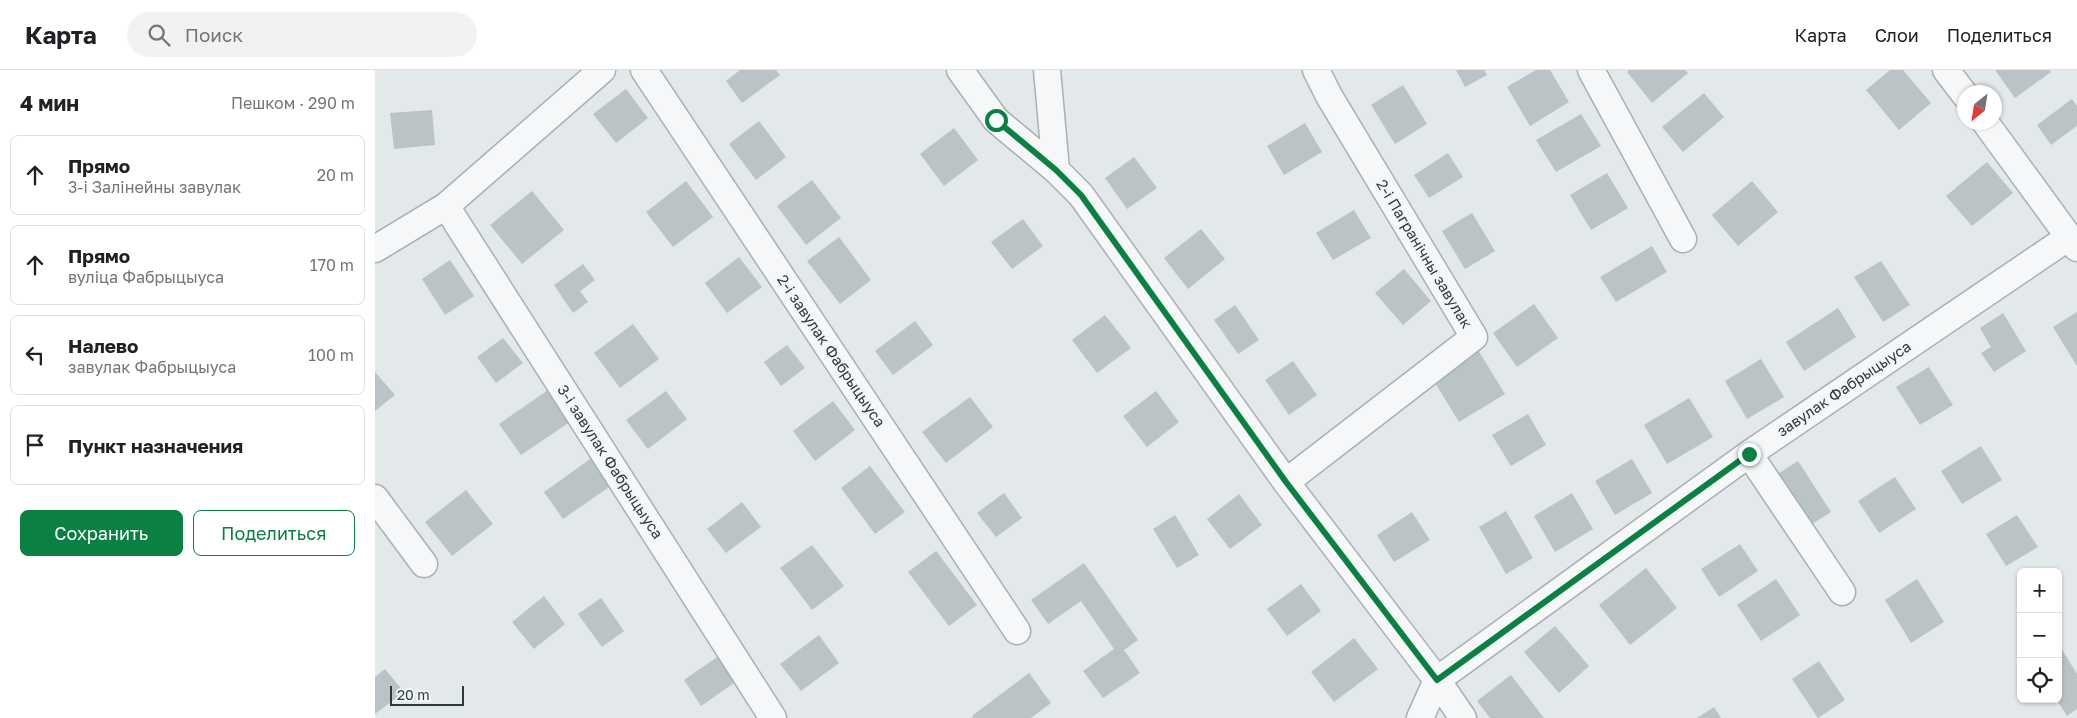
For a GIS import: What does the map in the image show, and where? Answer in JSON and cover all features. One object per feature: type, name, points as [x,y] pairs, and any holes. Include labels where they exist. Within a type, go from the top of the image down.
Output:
[{"type":"street","points":[[375,249],[446,206],[602,70]]},
{"type":"street","name":"2-і завулак Фабрыцыуса","points":[[644,70],[1017,631]]},
{"type":"street","points":[[960,70],[996,120],[1056,170],[1081,195],[1286,482],[1437,680],[1463,718]]},
{"type":"street","points":[[1047,70],[1056,170]]},
{"type":"street","name":"2-і Пагранічны завулак","points":[[1286,482],[1474,337],[1334,104],[1316,70]]},
{"type":"street","points":[[1591,70],[1683,239]]},
{"type":"street","points":[[1946,70],[1957,85]]},
{"type":"street","points":[[1991,130],[2073,242]]},
{"type":"street","name":"3-і завулак Фабрыцыуса","points":[[446,206],[773,718]]},
{"type":"street","name":"завулак Фабрыцыуса","points":[[1420,718],[1437,680],[1749,454],[2073,242]]},
{"type":"street","points":[[1749,454],[1843,592]]},
{"type":"street","points":[[375,498],[425,564]]},
{"type":"building","points":[[740,70],[776,70],[780,75],[742,103],[726,81]]},
{"type":"building","points":[[1456,70],[1484,70],[1487,75],[1465,87]]},
{"type":"building","points":[[1536,70],[1550,70],[1569,102],[1530,126],[1507,87]]},
{"type":"building","points":[[1629,70],[1685,70],[1688,73],[1652,103],[1627,72]]},
{"type":"building","points":[[1890,70],[1903,70],[1931,103],[1899,130],[1866,90]]},
{"type":"building","points":[[1995,70],[2049,70],[2051,72],[2015,98]]},
{"type":"building","points":[[1403,85],[1427,124],[1395,144],[1371,105]]},
{"type":"building","points":[[626,89],[648,118],[616,143],[593,114]]},
{"type":"building","points":[[1704,93],[1724,117],[1683,152],[1662,127]]},
{"type":"building","points":[[2072,99],[2077,106],[2077,126],[2051,145],[2037,125]]},
{"type":"building","points":[[432,110],[435,145],[394,149],[390,113]]},
{"type":"building","points":[[1581,114],[1601,146],[1556,172],[1536,140]]},
{"type":"building","points":[[759,121],[786,157],[756,180],[729,144]]},
{"type":"building","points":[[1305,123],[1322,152],[1284,175],[1267,146]]},
{"type":"building","points":[[954,128],[978,160],[944,186],[920,154]]},
{"type":"building","points":[[1448,153],[1463,177],[1429,198],[1414,175]]},
{"type":"building","points":[[1134,157],[1157,188],[1127,209],[1105,178]]},
{"type":"building","points":[[1987,162],[2013,193],[1972,226],[1946,196]]},
{"type":"building","points":[[1607,173],[1628,208],[1591,230],[1570,195]]},
{"type":"building","points":[[812,180],[841,218],[806,245],[777,206]]},
{"type":"building","points":[[686,181],[713,217],[673,247],[646,212]]},
{"type":"building","points":[[1752,181],[1778,212],[1738,246],[1712,215]]},
{"type":"building","points":[[532,191],[564,230],[522,264],[490,225]]},
{"type":"building","points":[[1354,210],[1371,238],[1333,260],[1316,233]]},
{"type":"building","points":[[1472,213],[1495,251],[1465,269],[1442,231]]},
{"type":"building","points":[[1023,219],[1043,246],[1012,269],[991,242]]},
{"type":"building","points":[[1201,229],[1225,259],[1188,289],[1164,258]]},
{"type":"building","points":[[839,237],[871,280],[840,304],[807,261]]},
{"type":"building","points":[[1652,246],[1667,272],[1616,302],[1600,277]]},
{"type":"building","points":[[739,257],[762,287],[727,313],[705,283]]},
{"type":"building","points":[[450,260],[474,296],[445,315],[422,279]]},
{"type":"building","points":[[1881,261],[1910,305],[1883,322],[1854,277]]},
{"type":"building","points":[[583,264],[595,280],[580,291],[588,302],[573,313],[554,285]]},
{"type":"building","points":[[1404,269],[1431,301],[1403,325],[1375,293]]},
{"type":"building","points":[[1534,304],[1558,338],[1517,367],[1493,333]]},
{"type":"building","points":[[1235,305],[1259,340],[1238,354],[1214,320]]},
{"type":"building","points":[[1838,308],[1856,337],[1804,371],[1786,342]]},
{"type":"building","points":[[2077,312],[2077,366],[2053,327]]},
{"type":"building","points":[[2003,313],[2026,351],[1994,372],[1981,353],[1991,347],[1980,328]]},
{"type":"building","points":[[1105,315],[1131,348],[1097,373],[1072,340]]},
{"type":"building","points":[[915,321],[933,345],[893,375],[875,351]]},
{"type":"building","points":[[633,324],[659,359],[620,388],[594,353]]},
{"type":"building","points":[[503,338],[523,363],[496,383],[477,357]]},
{"type":"building","points":[[787,345],[805,368],[781,386],[764,362]]},
{"type":"building","points":[[1478,350],[1505,394],[1459,422],[1432,378]]},
{"type":"building","points":[[1761,359],[1784,397],[1747,419],[1725,381]]},
{"type":"building","points":[[1293,361],[1317,395],[1289,415],[1265,380]]},
{"type":"building","points":[[1929,367],[1953,405],[1920,425],[1896,387]]},
{"type":"building","points":[[375,372],[395,395],[375,411]]},
{"type":"building","points":[[548,390],[570,422],[521,455],[499,424]]},
{"type":"building","points":[[666,391],[687,419],[648,449],[626,420]]},
{"type":"building","points":[[1156,391],[1179,422],[1147,447],[1123,416]]},
{"type":"building","points":[[970,397],[993,427],[946,463],[922,432]]},
{"type":"building","points":[[1689,398],[1713,437],[1667,464],[1644,425]]},
{"type":"building","points":[[833,401],[855,430],[815,461],[793,431]]},
{"type":"building","points":[[1528,414],[1546,445],[1511,466],[1492,435]]},
{"type":"building","points":[[1981,446],[2002,480],[1962,504],[1941,471]]},
{"type":"building","points":[[593,457],[612,485],[563,519],[544,492]]},
{"type":"building","points":[[1632,459],[1652,493],[1615,515],[1595,481]]},
{"type":"building","points":[[1798,461],[1831,512],[1809,526],[1776,475]]},
{"type":"building","points":[[870,466],[905,512],[875,534],[841,488]]},
{"type":"building","points":[[1895,477],[1916,509],[1879,533],[1858,501]]},
{"type":"building","points":[[466,490],[493,524],[452,556],[425,522]]},
{"type":"building","points":[[1004,493],[1022,518],[996,537],[977,513]]},
{"type":"building","points":[[1572,493],[1593,529],[1555,552],[1534,516]]},
{"type":"building","points":[[1239,494],[1262,525],[1230,549],[1207,519]]},
{"type":"building","points":[[742,502],[761,527],[726,553],[707,529]]},
{"type":"building","points":[[1506,511],[1533,558],[1506,574],[1479,527]]},
{"type":"building","points":[[1412,512],[1430,540],[1394,562],[1377,535]]},
{"type":"building","points":[[1175,515],[1199,555],[1177,568],[1153,529]]},
{"type":"building","points":[[2017,515],[2038,547],[2006,566],[1986,534]]},
{"type":"building","points":[[1740,544],[1758,571],[1719,597],[1701,569]]},
{"type":"building","points":[[812,545],[844,586],[812,610],[780,568]]},
{"type":"building","points":[[936,551],[977,605],[949,626],[908,572]]},
{"type":"building","points":[[1084,563],[1138,640],[1124,650],[1140,673],[1103,698],[1083,671],[1114,649],[1081,601],[1048,624],[1031,600]]},
{"type":"building","points":[[1646,568],[1677,608],[1630,645],[1599,605]]},
{"type":"building","points":[[1776,579],[1800,615],[1761,641],[1737,605]]},
{"type":"building","points":[[1917,579],[1944,622],[1911,643],[1885,600]]},
{"type":"building","points":[[1301,584],[1321,611],[1287,636],[1267,609]]},
{"type":"building","points":[[544,596],[565,624],[534,649],[512,622]]},
{"type":"building","points":[[601,598],[624,631],[602,647],[578,614]]},
{"type":"building","points":[[1555,626],[1589,666],[1559,693],[1524,652]]},
{"type":"building","points":[[819,635],[839,663],[801,691],[780,664]]},
{"type":"building","points":[[1354,638],[1378,669],[1334,702],[1311,672]]},
{"type":"building","points":[[2062,650],[2077,674],[2077,709],[2067,716],[2059,703],[2062,703]]},
{"type":"building","points":[[720,655],[737,681],[701,706],[684,680]]},
{"type":"building","points":[[1819,661],[1845,700],[1818,718],[1792,679]]},
{"type":"building","points":[[385,669],[404,692],[375,714],[375,677]]},
{"type":"building","points":[[1029,673],[1051,703],[1031,718],[973,718],[972,716]]},
{"type":"building","points":[[1511,675],[1544,718],[1490,718],[1477,701]]},
{"type":"building","points":[[1714,707],[1721,718],[1697,718]]},
{"type":"route","points":[[996,120],[1056,170],[1081,195],[1286,482],[1437,680],[1749,454]]}]
